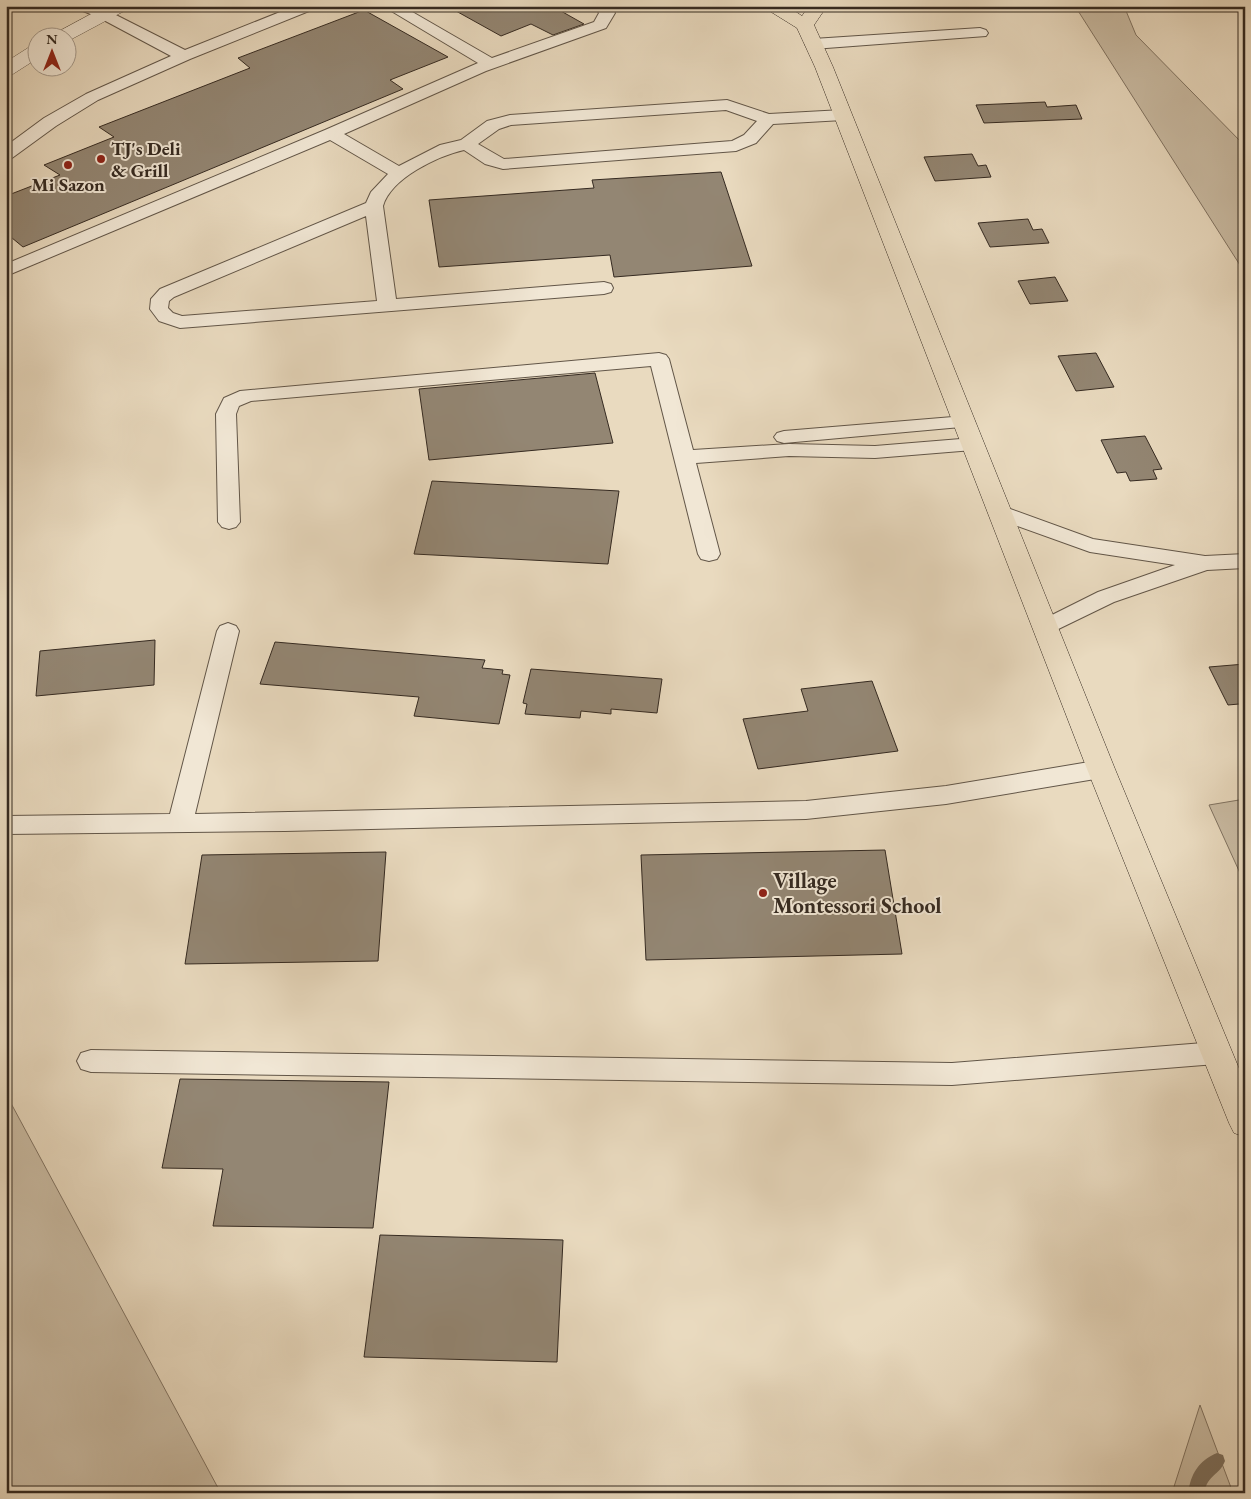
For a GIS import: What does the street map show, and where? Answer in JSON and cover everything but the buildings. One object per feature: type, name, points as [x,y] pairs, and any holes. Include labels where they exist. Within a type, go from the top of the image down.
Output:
[{"type":"highway","points":[[774,6],[809,35],[843,115],[1002,513],[1101,769],[1245,1122]]},
{"type":"highway","points":[[809,35],[818,6]]},
{"type":"street","points":[[78,28],[120,6]]},
{"type":"street","points":[[6,70],[28,56]]},
{"type":"lane","points":[[83,6],[103,14],[184,56]]},
{"type":"lane","points":[[6,154],[50,122],[92,97],[184,56],[308,6]]},
{"type":"lane","points":[[390,6],[490,64]]},
{"type":"lane","points":[[6,271],[409,101],[432,88],[490,64],[600,25],[607,12],[603,6]]},
{"type":"lane","points":[[809,35],[980,33]]},
{"type":"lane","points":[[387,305],[374,206],[377,196],[399,173],[446,149],[468,144],[493,125],[510,120],[545,116],[727,105],[768,119],[843,115]]},
{"type":"lane","points":[[468,144],[491,160],[504,164],[736,146],[750,139],[768,119]]},
{"type":"lane","points":[[331,134],[399,173]]},
{"type":"lane","points":[[374,206],[167,293],[160,299],[159,309],[166,317],[180,322],[604,288]]},
{"type":"lane","points":[[230,522],[226,414],[231,402],[247,395],[660,359],[709,554]]},
{"type":"lane","points":[[683,451],[965,422]]},
{"type":"lane","points":[[683,451],[789,450],[875,452],[973,444]]},
{"type":"lane","points":[[1002,513],[1090,545],[1205,563],[1245,561]]},
{"type":"lane","points":[[1046,627],[1106,596],[1205,563]]},
{"type":"lane","points":[[180,823],[228,631]]},
{"type":"lane","points":[[6,825],[806,810],[946,795],[1101,769]]},
{"type":"lane","points":[[91,1061],[952,1074],[1216,1053]]},
{"type":"shaded area","points":[[1075,6],[1124,6],[1136,35],[1245,146],[1245,273]]},
{"type":"shaded area","points":[[1245,799],[1245,884],[1209,805]]},
{"type":"shaded area","points":[[6,1094],[217,1486],[222,1493],[6,1493]]},
{"type":"shaded area","points":[[1200,1405],[1233,1493],[1172,1493]]},
{"type":"waterway","points":[[1196,1493],[1199,1477],[1217,1461]]},
{"type":"place","name":"TJ's Deli & Grill","points":[[101,159]]},
{"type":"place","name":"Mi Sazon","points":[[68,165]]},
{"type":"place","name":"Village Montessori School","points":[[763,893]]}]
